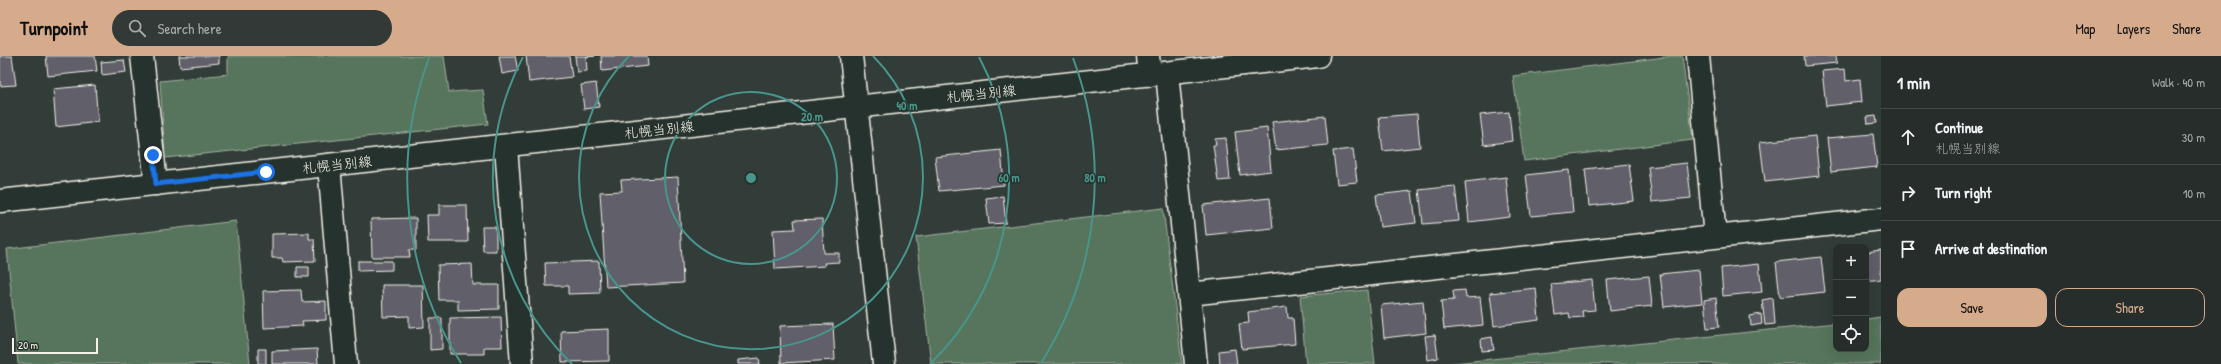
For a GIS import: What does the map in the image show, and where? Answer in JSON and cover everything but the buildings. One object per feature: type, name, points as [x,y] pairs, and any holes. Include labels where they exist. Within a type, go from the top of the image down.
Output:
[{"type":"street","points":[[142,56],[156,184]]},
{"type":"street","points":[[851,56],[884,364]]},
{"type":"street","name":"札幌当別線","points":[[0,201],[856,107],[1155,68],[1318,56]]},
{"type":"street","points":[[1698,56],[1715,237]]},
{"type":"street","points":[[1155,68],[1189,294],[1196,364]]},
{"type":"street","points":[[506,146],[522,364]]},
{"type":"street","points":[[329,165],[346,364]]},
{"type":"street","points":[[1189,294],[1881,219]]},
{"type":"green space","points":[[228,56],[444,56],[449,92],[483,90],[488,124],[165,158],[160,81],[228,74]]},
{"type":"green space","points":[[1682,56],[1693,140],[1524,161],[1513,76]]},
{"type":"green space","points":[[1163,208],[1182,364],[931,364],[916,237]]},
{"type":"green space","points":[[236,221],[250,364],[18,364],[7,249]]},
{"type":"green space","points":[[1367,290],[1375,364],[1306,364],[1300,296]]},
{"type":"green space","points":[[1881,317],[1881,364],[1444,364],[1833,323],[1833,352],[1869,352],[1869,319]]},
{"type":"route","points":[[153,155],[156,184],[266,172]]}]
